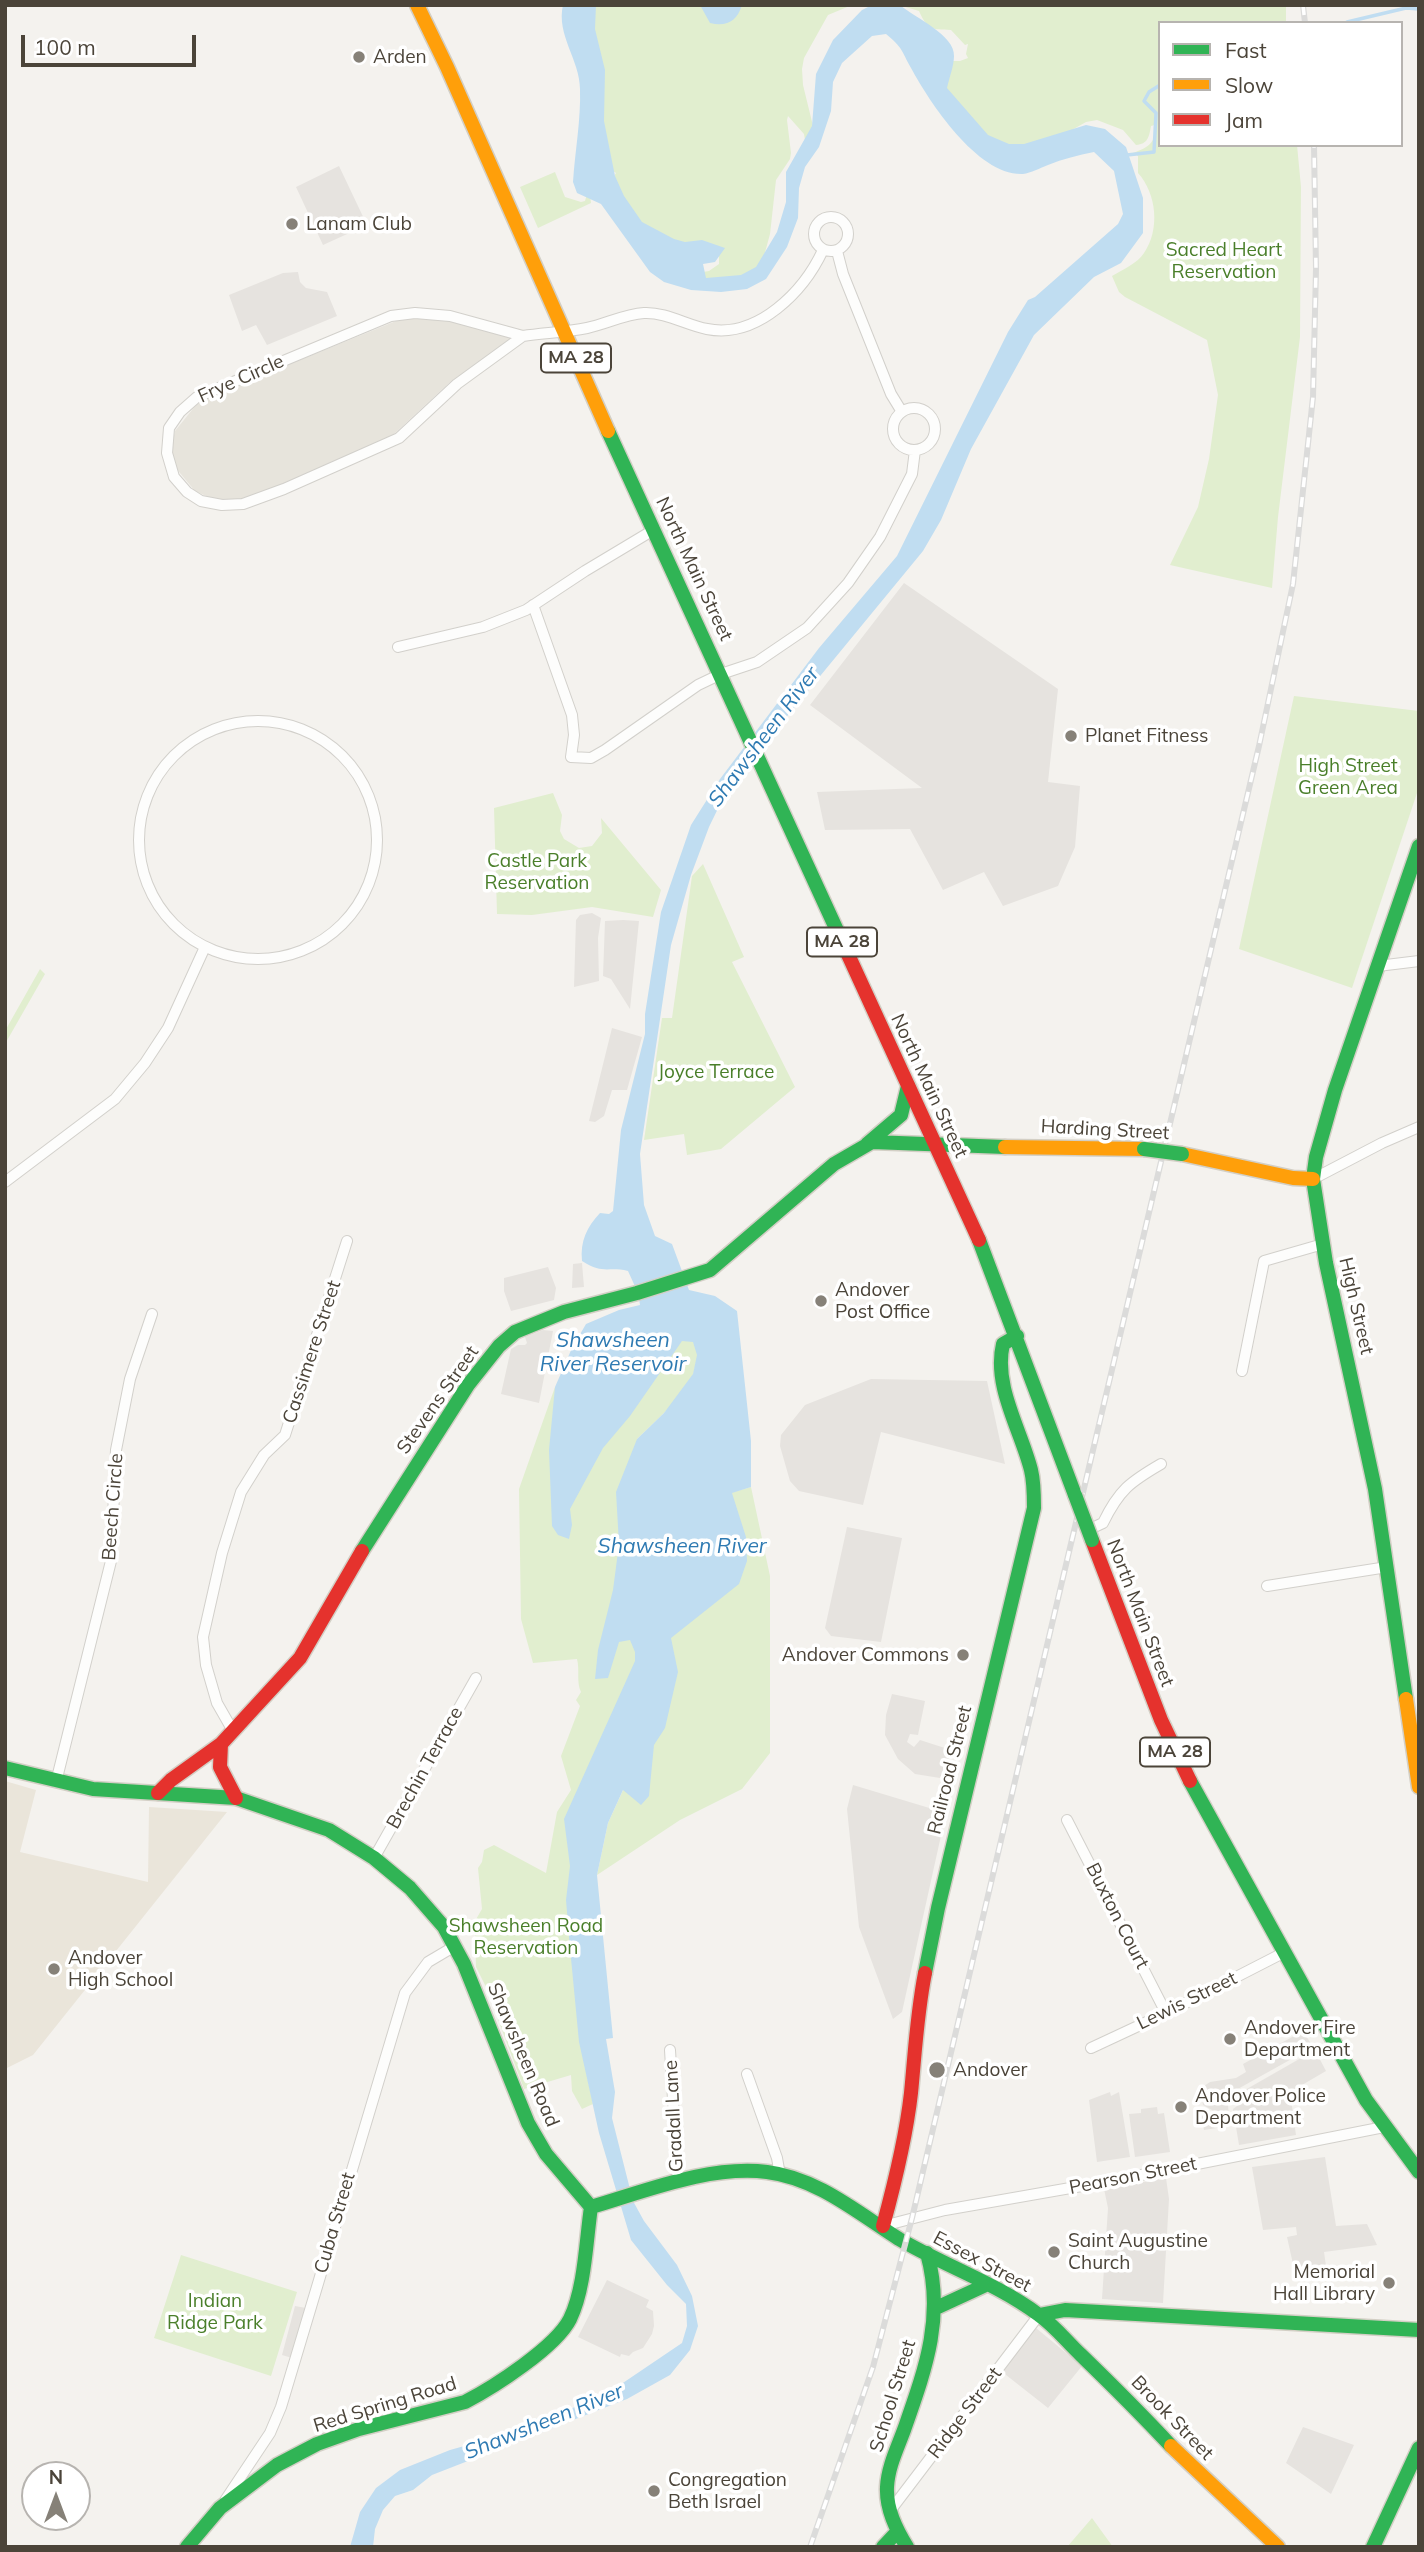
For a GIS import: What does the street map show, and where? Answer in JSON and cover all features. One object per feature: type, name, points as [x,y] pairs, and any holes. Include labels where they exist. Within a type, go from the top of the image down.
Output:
[{"type":"main road","name":"North Main Street","points":[[416,5],[447,67],[562,330],[980,1243],[1148,1690],[1177,1756],[1328,2034],[1384,2127],[1419,2172]]},
{"type":"main road","name":"High Street","points":[[1419,846],[1335,1090],[1316,1157],[1313,1179],[1323,1244],[1361,1419],[1387,1567],[1419,1787]]},
{"type":"main road","name":"Stevens Street","points":[[158,1793],[171,1780],[221,1744],[300,1658],[332,1599],[379,1523],[468,1385],[499,1346],[522,1327],[541,1320],[710,1270],[835,1164],[867,1144],[901,1115],[908,1086]]},
{"type":"main road","points":[[867,1144],[936,1146]]},
{"type":"main road","name":"Harding Street","points":[[936,1146],[1144,1149],[1182,1154],[1293,1178],[1313,1179]]},
{"type":"main road","name":"Railroad Street","points":[[883,2226],[902,2154],[911,2094],[918,2007],[937,1908],[1034,1508],[1031,1471],[1005,1391],[1001,1359],[1002,1346],[1006,1340],[1017,1336]]},
{"type":"main road","points":[[221,1744],[220,1767],[236,1798]]},
{"type":"main road","name":"Shawsheen Road","points":[[5,1768],[93,1789],[236,1798],[329,1830],[374,1858],[428,1906],[444,1927],[455,1946],[528,2123],[546,2154],[591,2207]]},
{"type":"main road","name":"Essex Street","points":[[591,2207],[678,2182],[740,2172],[780,2175],[816,2188],[906,2242],[988,2284],[1040,2315],[1065,2309],[1419,2330]]},
{"type":"main road","name":"Red Spring Road","points":[[187,2547],[220,2508],[277,2465],[317,2444],[359,2429],[448,2409],[465,2402],[481,2394],[548,2346],[569,2321],[577,2301],[591,2207]]},
{"type":"main road","name":"School Street","points":[[907,2547],[890,2511],[889,2474],[919,2384],[936,2308],[933,2267],[927,2253]]},
{"type":"main road","points":[[936,2308],[988,2284]]},
{"type":"main road","name":"Brook Street","points":[[1040,2315],[1132,2404],[1198,2473],[1278,2547]]},
{"type":"main road","points":[[1373,2547],[1419,2448]]},
{"type":"main road","points":[[883,2547],[898,2531]]},
{"type":"street","points":[[832,217],[843,222],[848,233],[845,244],[837,251],[823,250],[816,243],[814,229],[821,220],[832,217]]},
{"type":"street","name":"Frye Circle","points":[[523,336],[474,370],[399,438],[267,496],[243,504],[214,504],[193,496],[174,477],[167,453],[167,436],[174,419],[197,397],[391,316],[415,313],[450,316],[523,336],[589,328],[643,313],[664,315],[683,323],[714,330],[760,320],[778,308],[811,273],[823,250]]},
{"type":"street","points":[[837,251],[843,274],[891,394],[902,412]]},
{"type":"street","points":[[910,409],[922,410],[933,421],[935,429],[932,440],[923,448],[915,450],[900,445],[894,434],[895,422],[902,412],[910,409]]},
{"type":"street","points":[[533,605],[572,715],[572,757],[591,758],[698,685],[721,674],[751,665],[807,628],[860,568],[880,537],[912,474],[915,450]]},
{"type":"street","points":[[398,647],[494,624],[533,605],[654,529]]},
{"type":"street","points":[[267,722],[294,727],[312,734],[328,743],[348,762],[364,785],[371,803],[377,839],[372,876],[365,893],[349,916],[329,936],[296,953],[259,959],[232,956],[205,947],[189,937],[162,911],[145,878],[140,860],[139,832],[144,804],[151,787],[173,756],[200,736],[220,727],[267,722]]},
{"type":"street","points":[[5,1182],[115,1099],[145,1063],[168,1028],[205,947]]},
{"type":"street","points":[[1378,966],[1419,961]]},
{"type":"street","points":[[1313,1179],[1419,1126]]},
{"type":"street","name":"Cassimere Street","points":[[233,1731],[217,1703],[206,1665],[202,1637],[212,1592],[241,1492],[264,1455],[285,1436],[347,1241]]},
{"type":"street","points":[[1242,1371],[1264,1261],[1323,1244]]},
{"type":"street","name":"Beech Circle","points":[[56,1782],[111,1561],[116,1450],[130,1379],[152,1314]]},
{"type":"street","points":[[1090,1535],[1103,1523],[1115,1500],[1132,1481],[1161,1464]]},
{"type":"street","points":[[1267,1586],[1387,1567]]},
{"type":"street","name":"Brechin Terrace","points":[[374,1858],[475,1678]]},
{"type":"street","name":"Buxton Court","points":[[1067,1820],[1166,2013]]},
{"type":"street","name":"Cuba Street","points":[[220,2508],[270,2432],[281,2407],[405,1993],[428,1962],[455,1946]]},
{"type":"street","name":"Lewis Street","points":[[1091,2048],[1283,1953]]},
{"type":"street","name":"Gradall Lane","points":[[670,2050],[678,2182]]},
{"type":"street","points":[[747,2074],[777,2158],[780,2175]]},
{"type":"street","name":"Pearson Street","points":[[883,2226],[945,2210],[1116,2180],[1384,2127]]},
{"type":"street","name":"Ridge Street","points":[[890,2511],[1040,2315]]},
{"type":"shaded area","points":[[339,166],[367,225],[323,245],[296,187]]},
{"type":"shaded area","points":[[298,272],[300,282],[306,288],[327,292],[337,316],[267,345],[256,325],[242,331],[229,295],[283,273]]},
{"type":"shaded area","points":[[418,317],[436,318],[512,338],[449,383],[393,435],[258,496],[236,500],[213,499],[195,491],[175,467],[171,449],[175,431],[196,405],[211,396],[396,321]]},
{"type":"shaded area","points":[[904,583],[1058,689],[1048,782],[1080,786],[1075,847],[1058,886],[1003,906],[984,872],[943,890],[910,829],[825,830],[817,792],[922,788],[810,705]]},
{"type":"shaded area","points":[[592,913],[601,918],[598,938],[599,981],[574,987],[576,920],[580,915]]},
{"type":"shaded area","points":[[605,921],[639,921],[630,1009],[611,979],[603,976]]},
{"type":"shaded area","points":[[612,1028],[642,1037],[627,1090],[612,1090],[604,1116],[595,1122],[589,1121]]},
{"type":"shaded area","points":[[582,1263],[584,1287],[572,1288],[573,1264]]},
{"type":"shaded area","points":[[548,1267],[556,1288],[554,1300],[511,1311],[504,1291],[504,1278]]},
{"type":"shaded area","points":[[543,1330],[553,1331],[539,1403],[501,1394],[511,1349],[525,1345],[525,1337]]},
{"type":"shaded area","points":[[871,1379],[987,1381],[1005,1464],[881,1432],[863,1505],[799,1491],[790,1481],[780,1446],[781,1435],[805,1405]]},
{"type":"shaded area","points":[[847,1527],[902,1538],[881,1642],[831,1636],[825,1628]]},
{"type":"shaded area","points":[[892,1694],[925,1701],[918,1735],[910,1734],[907,1742],[914,1747],[920,1740],[951,1750],[949,1762],[940,1778],[915,1774],[898,1759],[885,1735],[886,1715]]},
{"type":"shaded area","name":"Andover High School","points":[[5,1781],[36,1790],[20,1852],[148,1882],[149,1807],[227,1812],[33,2055],[5,2069]]},
{"type":"shaded area","points":[[853,1785],[946,1813],[902,2012],[893,2019],[859,1927],[847,1809]]},
{"type":"shaded area","points":[[1303,2031],[1313,2047],[1227,2095],[1230,2126],[1204,2130],[1201,2116],[1213,2113],[1203,2105],[1201,2091],[1204,2086],[1210,2082],[1236,2078],[1246,2072],[1243,2064]]},
{"type":"shaded area","points":[[1315,2050],[1326,2071],[1290,2092],[1296,2135],[1239,2145],[1233,2109],[1249,2097],[1245,2090]]},
{"type":"shaded area","points":[[1110,2092],[1111,2096],[1119,2092],[1130,2157],[1097,2162],[1089,2100]]},
{"type":"shaded area","points":[[1157,2107],[1158,2114],[1164,2113],[1170,2152],[1135,2157],[1129,2114]]},
{"type":"shaded area","points":[[1325,2157],[1336,2226],[1367,2224],[1377,2245],[1324,2252],[1328,2280],[1301,2278],[1295,2273],[1287,2237],[1297,2235],[1296,2227],[1263,2230],[1252,2167]]},
{"type":"shaded area","points":[[1166,2178],[1169,2199],[1163,2303],[1102,2299],[1108,2208],[1104,2189]]},
{"type":"shaded area","points":[[607,2280],[649,2300],[646,2307],[653,2311],[652,2334],[643,2348],[629,2356],[621,2354],[620,2357],[578,2337]]},
{"type":"shaded area","points":[[295,2306],[306,2308],[292,2358],[282,2355]]},
{"type":"shaded area","points":[[1036,2328],[1082,2366],[1048,2408],[1001,2371]]},
{"type":"shaded area","points":[[1303,2427],[1354,2445],[1331,2494],[1286,2463]]},
{"type":"green space","points":[[592,5],[852,5],[828,15],[804,58],[803,85],[814,130],[805,140],[804,134],[788,116],[790,159],[776,180],[770,234],[757,282],[703,288],[703,272],[719,264],[719,254],[645,246],[613,178],[616,173],[610,169],[599,119]]},
{"type":"green space","name":"Sacred Heart Reservation","points":[[899,5],[1286,5],[1286,21],[1158,21],[1158,147],[1297,147],[1301,187],[1300,337],[1272,588],[1170,565],[1198,507],[1209,459],[1218,395],[1207,340],[1125,297],[1119,292],[1112,276],[1141,257],[1152,234],[1152,201],[1138,173],[1138,156],[1133,153],[1150,144],[1155,125],[1151,126],[1149,137],[1136,145],[1123,130],[1097,120],[1086,122],[1063,135],[1021,150],[984,141],[938,94],[949,61],[968,58],[968,44],[965,45],[951,30],[931,28],[919,11]]},
{"type":"green space","points":[[555,172],[565,197],[581,202],[585,201],[587,194],[590,195],[591,203],[538,228],[520,187]]},
{"type":"green space","name":"High Street Green Area","points":[[1294,696],[1419,711],[1419,787],[1352,988],[1239,949]]},
{"type":"green space","name":"Castle Park Reservation","points":[[553,793],[562,815],[560,831],[564,839],[579,848],[592,846],[602,833],[601,818],[661,890],[653,917],[592,907],[532,915],[497,914],[494,808]]},
{"type":"green space","name":"Joyce Terrace","points":[[703,864],[744,957],[732,962],[795,1087],[721,1149],[687,1155],[684,1134],[644,1140],[662,1018],[672,1018],[692,876]]},
{"type":"green space","points":[[40,969],[45,974],[5,1044],[5,1031]]},
{"type":"green space","name":"Shawsheen Road Reservation","points":[[706,1321],[690,1388],[637,1439],[641,1618],[635,1673],[592,1777],[586,2071],[593,2104],[582,2109],[572,2091],[571,2075],[524,2089],[476,1967],[475,1921],[482,1909],[478,1868],[484,1850],[494,1845],[546,1873],[557,1812],[571,1790],[561,1756],[580,1706],[576,1700],[581,1692],[577,1659],[533,1663],[521,1619],[519,1489],[555,1387],[557,1413]]},
{"type":"green space","points":[[751,1487],[770,1576],[770,1753],[742,1789],[680,1820],[597,1875],[608,1823],[624,1788],[663,1604],[708,1499]]},
{"type":"green space","name":"Indian Ridge Park","points":[[181,2255],[297,2292],[271,2376],[154,2338]]},
{"type":"green space","points":[[1092,2518],[1113,2547],[1067,2547]]},
{"type":"water","name":"Shawsheen River","points":[[563,5],[596,5],[595,29],[605,70],[604,121],[615,176],[624,196],[642,222],[674,239],[685,242],[702,240],[725,248],[715,262],[703,264],[706,278],[741,275],[756,267],[777,232],[786,202],[786,172],[812,126],[816,74],[833,40],[862,10],[872,5],[900,5],[948,41],[954,56],[947,88],[988,135],[1009,144],[1024,144],[1086,125],[1105,129],[1126,147],[1143,198],[1143,233],[1121,263],[1094,277],[1034,335],[971,449],[941,520],[923,551],[728,788],[709,827],[691,875],[671,945],[640,1154],[644,1205],[655,1236],[672,1244],[689,1290],[715,1296],[737,1311],[751,1441],[751,1487],[732,1493],[746,1537],[747,1561],[739,1584],[671,1638],[678,1672],[665,1728],[654,1745],[649,1796],[641,1805],[623,1790],[608,1823],[597,1875],[613,2038],[606,2039],[615,2092],[612,2118],[633,2201],[644,2221],[677,2265],[692,2296],[698,2326],[690,2350],[670,2375],[627,2399],[432,2475],[413,2490],[395,2496],[383,2510],[375,2529],[373,2547],[350,2547],[360,2512],[376,2488],[400,2470],[450,2450],[500,2436],[535,2419],[568,2410],[611,2391],[682,2343],[687,2326],[686,2304],[631,2240],[599,2133],[579,2042],[566,1900],[570,1866],[564,1819],[635,1661],[630,1640],[619,1642],[608,1678],[595,1679],[598,1650],[613,1590],[619,1544],[616,1492],[637,1439],[664,1413],[693,1374],[697,1355],[693,1342],[682,1341],[630,1416],[603,1448],[570,1509],[572,1525],[569,1539],[558,1535],[552,1526],[549,1450],[555,1387],[586,1324],[619,1310],[640,1305],[638,1293],[628,1271],[601,1269],[582,1261],[583,1241],[600,1213],[609,1214],[613,1211],[621,1130],[645,1034],[645,1014],[661,912],[691,825],[720,779],[819,648],[897,556],[1008,332],[1028,300],[1035,297],[1118,224],[1123,214],[1114,171],[1094,152],[1023,174],[1006,171],[989,163],[957,135],[943,117],[896,43],[886,34],[872,36],[842,63],[833,82],[831,111],[819,147],[805,167],[799,188],[798,218],[787,247],[766,279],[747,289],[721,292],[691,290],[664,282],[650,272],[601,204],[577,193],[573,182],[580,89],[565,37]]},
{"type":"water","points":[[700,5],[742,5],[734,19],[721,24],[710,23]]},
{"type":"waterway","points":[[1351,21],[1406,8],[1419,9]]},
{"type":"waterway","points":[[1127,155],[1154,152],[1156,113],[1144,101],[1149,92],[1158,86]]},
{"type":"railway","points":[[1303,5],[1305,21]]},
{"type":"railway","points":[[810,2547],[873,2367],[912,2218],[1259,746],[1293,584],[1313,397],[1316,269],[1314,147]]},
{"type":"traffic: fast","points":[[608,431],[840,937]]},
{"type":"traffic: fast","points":[[1406,1699],[1375,1489],[1326,1263],[1313,1179],[1316,1157],[1335,1090],[1419,846]]},
{"type":"traffic: fast","points":[[867,1144],[901,1115],[908,1086]]},
{"type":"traffic: fast","points":[[362,1551],[468,1385],[499,1346],[515,1332],[564,1312],[710,1270],[834,1164],[872,1142],[1005,1147]]},
{"type":"traffic: fast","points":[[1144,1149],[1182,1154]]},
{"type":"traffic: fast","points":[[979,1240],[1075,1495]]},
{"type":"traffic: fast","points":[[925,1973],[938,1908],[1034,1508],[1031,1470],[1002,1376],[1003,1344],[1017,1336]]},
{"type":"traffic: fast","points":[[1075,1495],[1092,1540]]},
{"type":"traffic: fast","points":[[5,1768],[93,1789],[236,1798],[329,1830],[374,1858],[410,1888],[444,1927],[464,1964],[528,2123],[546,2154],[591,2207]]},
{"type":"traffic: fast","points":[[1190,1781],[1366,2100],[1419,2172]]},
{"type":"traffic: fast","points":[[591,2207],[678,2181],[723,2172],[767,2172],[803,2181],[836,2198],[916,2249],[1005,2293],[1039,2315],[1171,2446]]},
{"type":"traffic: fast","points":[[187,2547],[220,2508],[277,2465],[317,2444],[359,2429],[465,2402],[492,2387],[538,2354],[563,2330],[575,2307],[582,2279],[591,2207]]},
{"type":"traffic: fast","points":[[907,2547],[892,2518],[887,2487],[891,2465],[919,2386],[930,2343],[934,2299],[927,2253]]},
{"type":"traffic: fast","points":[[936,2308],[988,2284]]},
{"type":"traffic: fast","points":[[1039,2315],[1065,2310],[1419,2330]]},
{"type":"traffic: fast","points":[[1373,2547],[1419,2448]]},
{"type":"traffic: fast","points":[[883,2547],[898,2531]]},
{"type":"traffic: slow","points":[[417,5],[608,431]]},
{"type":"traffic: slow","points":[[1005,1147],[1144,1149]]},
{"type":"traffic: slow","points":[[1182,1154],[1293,1178],[1313,1179]]},
{"type":"traffic: slow","points":[[1406,1699],[1419,1787]]},
{"type":"traffic: slow","points":[[1171,2446],[1278,2547]]},
{"type":"traffic: jam","points":[[840,937],[979,1240]]},
{"type":"traffic: jam","points":[[1092,1540],[1161,1720],[1190,1781]]},
{"type":"traffic: jam","points":[[158,1793],[171,1780],[221,1744],[300,1658],[362,1551]]},
{"type":"traffic: jam","points":[[221,1744],[220,1767],[236,1798]]},
{"type":"traffic: jam","points":[[883,2226],[906,2127],[925,1973]]},
{"type":"place","name":"Arden","points":[[359,57]]},
{"type":"place","name":"Lanam Club","points":[[292,224]]},
{"type":"place","name":"Planet Fitness","points":[[1071,736]]},
{"type":"place","name":"Andover Post Office","points":[[821,1301]]},
{"type":"place","name":"Andover Commons","points":[[963,1655]]},
{"type":"place","name":"Andover High School","points":[[54,1969]]},
{"type":"place","name":"Andover Fire Department","points":[[1230,2039]]},
{"type":"place","name":"Andover","points":[[937,2070]]},
{"type":"place","name":"Andover Police Department","points":[[1181,2107]]},
{"type":"place","name":"Saint Augustine Church","points":[[1054,2252]]},
{"type":"place","name":"Memorial Hall Library","points":[[1389,2283]]},
{"type":"place","name":"Congregation Beth Israel","points":[[654,2491]]},
{"type":"water label","name":"Shawsheen River Reservoir","points":[[613,1353]]}]
